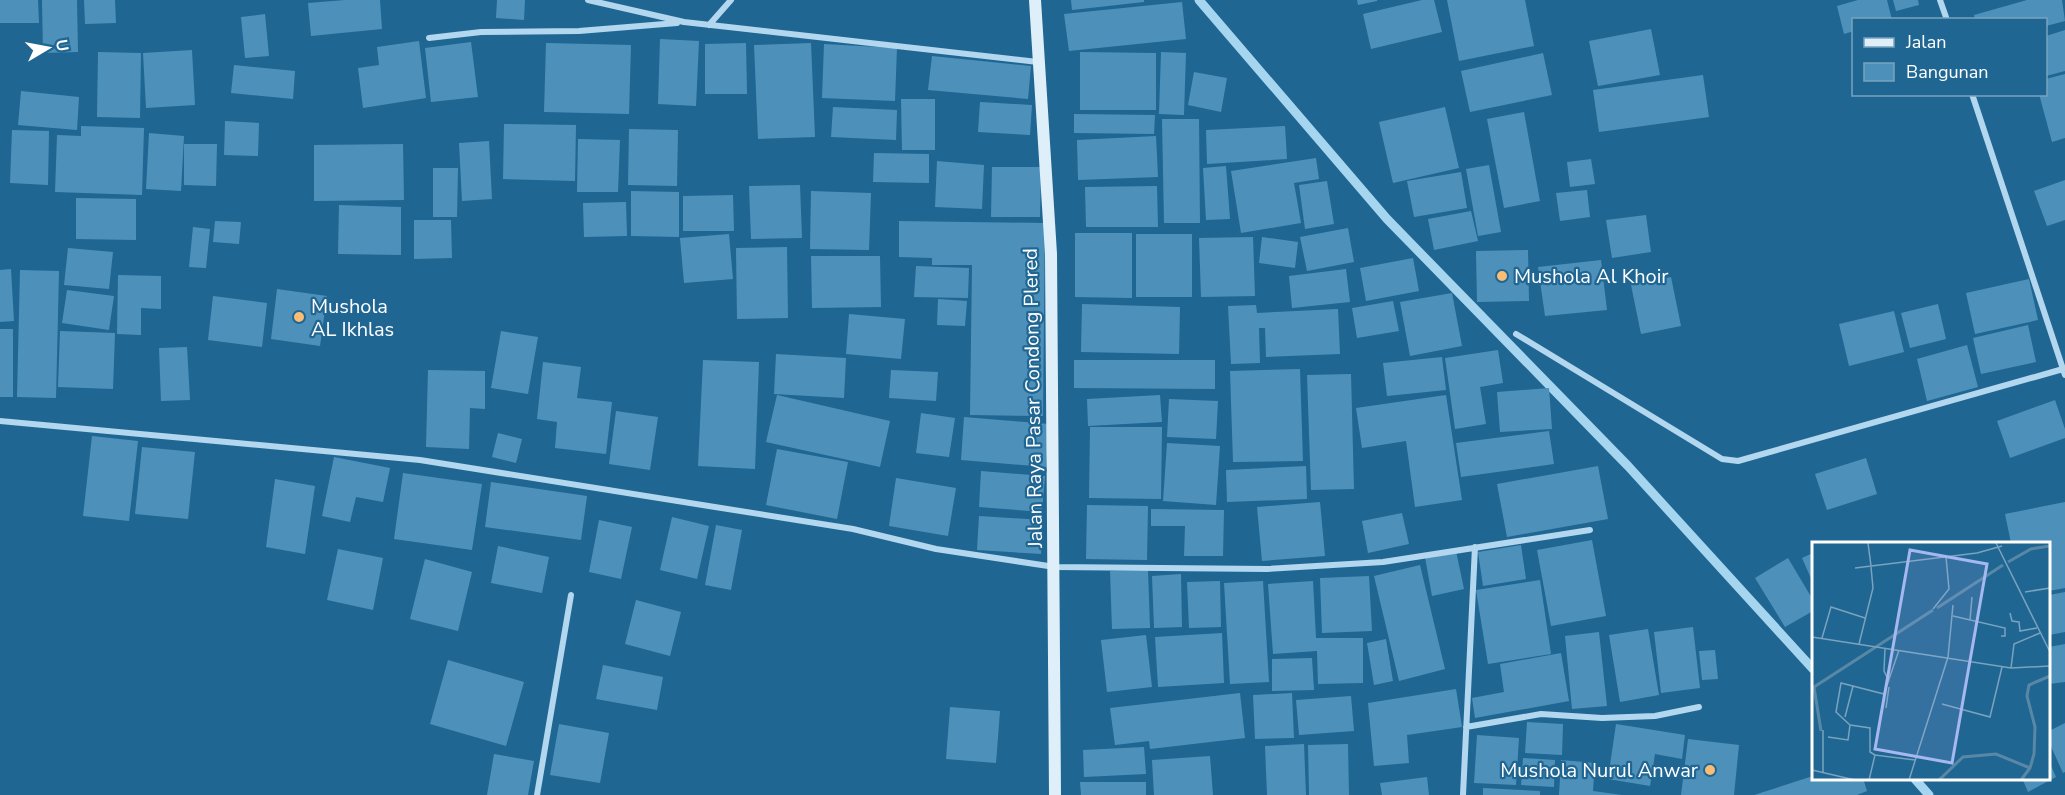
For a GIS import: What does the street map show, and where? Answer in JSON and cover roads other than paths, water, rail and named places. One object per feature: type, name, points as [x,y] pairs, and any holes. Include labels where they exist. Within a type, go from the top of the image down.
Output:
[{"type":"street","points":[[588,0],[684,22],[1039,62]]},
{"type":"street","points":[[709,25],[731,0]]},
{"type":"street","name":"Jalan Raya Pasar Condong Plered","points":[[1035,0],[1051,254],[1055,795]]},
{"type":"street","points":[[1940,0],[1946,18]]},
{"type":"street","points":[[429,38],[481,32],[579,31],[684,22]]},
{"type":"street","points":[[1516,334],[1722,459],[1738,461],[2064,372],[1973,96]]},
{"type":"street","points":[[0,421],[420,460],[853,529],[936,549],[1055,567],[1267,569],[1383,562],[1590,530]]},
{"type":"street","points":[[1463,795],[1475,547]]},
{"type":"street","points":[[537,795],[571,595]]},
{"type":"street","points":[[1466,727],[1541,714],[1602,718],[1655,716],[1699,707]]},
{"type":"waterway","points":[[1199,0],[1387,219],[1628,466],[1812,668]]},
{"type":"waterway","points":[[1916,780],[1929,795]]},
{"type":"place","name":"Mushola Al Khoir","points":[[1502,276]]},
{"type":"place","name":"Mushola AL Ikhlas","points":[[299,317]]},
{"type":"place","name":"Mushola Nurul Anwar","points":[[1710,770]]}]
